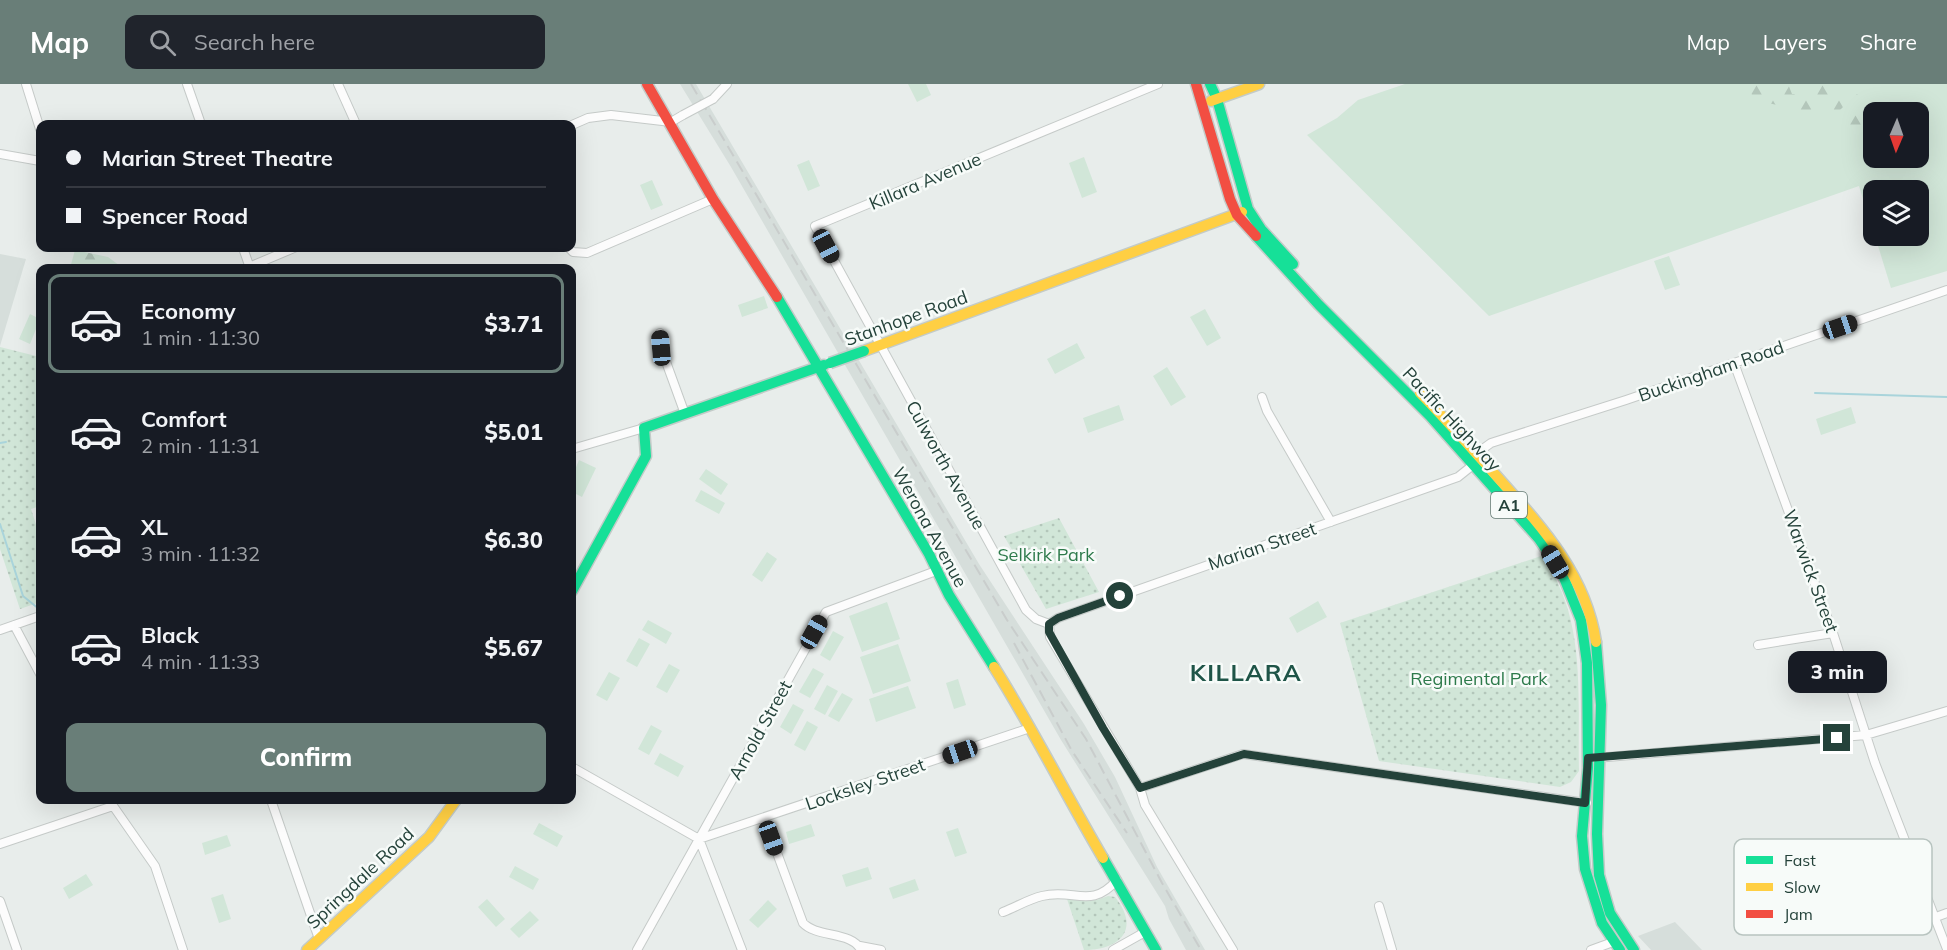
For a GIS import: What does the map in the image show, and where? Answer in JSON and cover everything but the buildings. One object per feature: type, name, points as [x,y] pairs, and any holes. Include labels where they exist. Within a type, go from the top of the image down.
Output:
[{"type":"main road","name":"Werona Avenue","points":[[647,84],[671,122],[713,199],[758,265],[929,554],[936,571],[1025,716],[1156,950]]},
{"type":"main road","name":"Pacific Highway","points":[[1196,84],[1204,104],[1228,199],[1237,215],[1311,296],[1430,416],[1548,550],[1574,598],[1585,642],[1588,758],[1582,836],[1585,869],[1594,904],[1616,946]]},
{"type":"main road","name":"Pacific Highway","points":[[1210,84],[1217,99],[1248,209],[1261,229],[1326,300],[1439,411],[1477,453],[1557,545],[1584,595],[1596,640],[1599,758],[1595,848],[1601,886],[1613,919],[1634,950]]},
{"type":"main road","points":[[1204,104],[1259,84]]},
{"type":"main road","name":"Stanhope Road","points":[[644,428],[864,351],[1237,215],[1248,209]]},
{"type":"main road","points":[[576,584],[646,456],[648,447],[644,428]]},
{"type":"main road","name":"Springdale Road","points":[[307,950],[429,837],[453,804]]},
{"type":"street","points":[[26,84],[37,120]]},
{"type":"street","points":[[187,84],[200,120]]},
{"type":"street","points":[[576,123],[588,118],[611,115],[671,122],[713,99],[727,84]]},
{"type":"street","name":"Killara Avenue","points":[[879,344],[815,226],[1158,84]]},
{"type":"street","points":[[341,85],[354,120]]},
{"type":"street","points":[[0,154],[36,160]]},
{"type":"street","points":[[573,252],[587,253],[713,199]]},
{"type":"street","points":[[259,264],[285,252]]},
{"type":"street","name":"Buckingham Road","points":[[1477,453],[1491,443],[1947,291]]},
{"type":"street","points":[[660,333],[661,348],[685,414]]},
{"type":"street","name":"Culworth Avenue","points":[[879,344],[1026,610],[1036,619],[1049,624]]},
{"type":"street","name":"Warwick Street","points":[[1734,363],[1833,633],[1866,735],[1905,839]]},
{"type":"street","points":[[1263,397],[1267,411],[1331,522]]},
{"type":"street","name":"Stanhope Road","points":[[576,447],[644,428]]},
{"type":"street","name":"Marian Street","points":[[1049,624],[1058,618],[1458,477],[1473,465]]},
{"type":"street","name":"Arnold Street","points":[[637,950],[826,612],[936,571]]},
{"type":"street","points":[[0,630],[36,617]]},
{"type":"street","points":[[1049,624],[1050,637],[1140,788],[1145,805],[1233,950]]},
{"type":"street","points":[[14,625],[36,666]]},
{"type":"street","points":[[1758,645],[1833,633]]},
{"type":"street","points":[[1588,758],[1866,735],[1947,711]]},
{"type":"street","name":"Locksley Street","points":[[699,839],[1030,728]]},
{"type":"street","points":[[1140,788],[1244,754],[1598,803]]},
{"type":"street","points":[[576,769],[699,839],[742,950]]},
{"type":"street","points":[[0,844],[108,804]]},
{"type":"street","points":[[112,804],[155,866],[183,950]]},
{"type":"street","points":[[272,804],[319,939]]},
{"type":"street","points":[[764,818],[803,922],[808,929],[848,939],[861,948],[881,950]]},
{"type":"street","points":[[1003,912],[1044,895],[1097,896],[1105,893],[1117,880]]},
{"type":"street","points":[[0,902],[4,921],[16,950]]},
{"type":"street","points":[[1379,906],[1392,950]]},
{"type":"street","name":"Warwick Street","points":[[1932,909],[1947,949]]},
{"type":"street","points":[[1935,917],[1947,913]]},
{"type":"street","points":[[1113,950],[1145,932]]},
{"type":"street","points":[[1591,950],[1616,946]]},
{"type":"shaded area","points":[[680,84],[696,84],[979,564],[1084,724],[1115,777],[1157,867],[1205,950],[1186,950],[1169,919],[1165,906],[1061,740],[731,167]]},
{"type":"shaded area","points":[[0,254],[26,259],[0,346]]},
{"type":"shaded area","points":[[1675,922],[1702,950],[1651,950],[1638,936]]},
{"type":"green space","points":[[908,84],[926,84],[931,95],[917,102]]},
{"type":"green space","points":[[1405,84],[1947,84],[1947,271],[1891,288],[1878,246],[1929,246],[1929,180],[1863,180],[1863,199],[1859,186],[1489,316],[1307,135],[1337,118],[1358,100]]},
{"type":"green space","points":[[1751,84],[1788,84],[1792,94],[1811,94],[1819,84],[1832,84],[1842,95],[1843,107],[1833,117],[1816,114],[1799,119],[1792,117],[1785,106],[1756,98],[1749,92]]},
{"type":"green space","points":[[1857,94],[1864,102],[1863,135],[1846,126],[1847,108]]},
{"type":"green space","points":[[1929,138],[1939,146],[1941,152],[1929,159]]},
{"type":"green space","points":[[1084,157],[1097,192],[1082,198],[1069,163]]},
{"type":"green space","points":[[809,160],[820,186],[808,191],[797,165]]},
{"type":"green space","points":[[652,180],[663,205],[651,210],[640,185]]},
{"type":"green space","points":[[74,252],[84,252],[108,257],[118,264],[71,264]]},
{"type":"green space","points":[[1669,256],[1680,285],[1665,290],[1654,261]]},
{"type":"green space","points":[[764,296],[768,308],[742,317],[738,305]]},
{"type":"green space","points":[[1205,309],[1221,338],[1207,346],[1190,317]]},
{"type":"green space","points":[[30,314],[36,317],[36,329],[30,344],[19,339]]},
{"type":"green space","points":[[1077,343],[1085,358],[1055,374],[1047,359]]},
{"type":"green space","points":[[0,347],[36,356],[36,507],[31,509],[36,525],[36,603],[20,609],[0,549]]},
{"type":"green space","points":[[1167,367],[1186,397],[1171,406],[1153,376]]},
{"type":"green space","points":[[1119,405],[1124,420],[1088,433],[1083,418]]},
{"type":"green space","points":[[1851,407],[1856,423],[1821,435],[1816,419]]},
{"type":"green space","points":[[579,460],[596,468],[582,497],[576,494],[576,467]]},
{"type":"green space","points":[[706,469],[728,484],[721,495],[699,479]]},
{"type":"green space","points":[[701,490],[725,503],[719,514],[695,501]]},
{"type":"green space","name":"Selkirk Park","points":[[1059,518],[1099,592],[1046,609],[1004,536]]},
{"type":"green space","points":[[767,552],[777,559],[762,582],[752,575]]},
{"type":"green space","name":"Regimental Park","points":[[1541,556],[1556,580],[1566,605],[1577,659],[1579,771],[1571,782],[1560,787],[1379,761],[1340,623]]},
{"type":"green space","points":[[1318,601],[1327,617],[1297,633],[1289,618]]},
{"type":"green space","points":[[887,602],[900,639],[862,652],[849,616]]},
{"type":"green space","points":[[648,620],[672,633],[666,644],[642,630]]},
{"type":"green space","points":[[833,631],[844,637],[830,661],[820,655]]},
{"type":"green space","points":[[639,638],[650,644],[637,667],[626,661]]},
{"type":"green space","points":[[898,644],[911,681],[873,694],[860,657]]},
{"type":"green space","points":[[669,664],[680,670],[667,693],[656,687]]},
{"type":"green space","points":[[813,668],[824,674],[810,698],[799,692]]},
{"type":"green space","points":[[609,672],[620,678],[607,701],[596,695]]},
{"type":"green space","points":[[958,679],[966,705],[954,709],[946,683]]},
{"type":"green space","points":[[827,685],[838,691],[825,715],[814,709]]},
{"type":"green space","points":[[908,686],[916,708],[876,722],[869,699]]},
{"type":"green space","points":[[842,693],[853,699],[839,722],[828,716]]},
{"type":"green space","points":[[793,704],[804,710],[791,734],[780,727]]},
{"type":"green space","points":[[807,721],[818,727],[805,751],[794,745]]},
{"type":"green space","points":[[651,725],[662,731],[649,755],[638,749]]},
{"type":"green space","points":[[660,753],[684,766],[678,777],[654,764]]},
{"type":"green space","points":[[539,823],[563,836],[557,847],[533,834]]},
{"type":"green space","points":[[811,824],[815,836],[789,844],[786,832]]},
{"type":"green space","points":[[958,828],[967,853],[955,857],[946,832]]},
{"type":"green space","points":[[227,835],[231,846],[205,855],[202,843]]},
{"type":"green space","points":[[515,866],[539,879],[533,890],[509,877]]},
{"type":"green space","points":[[868,867],[872,879],[846,887],[842,875]]},
{"type":"green space","points":[[86,874],[93,885],[69,899],[63,888]]},
{"type":"green space","points":[[915,879],[919,890],[893,899],[889,888]]},
{"type":"green space","points":[[223,894],[231,919],[219,923],[211,898]]},
{"type":"green space","points":[[1108,896],[1115,897],[1123,908],[1126,928],[1123,936],[1108,946],[1084,950],[1067,899],[1097,900]]},
{"type":"green space","points":[[487,899],[505,919],[496,927],[478,907]]},
{"type":"green space","points":[[768,900],[777,909],[758,928],[749,920]]},
{"type":"green space","points":[[530,911],[539,920],[519,938],[510,929]]},
{"type":"waterway","points":[[1815,393],[1947,397]]},
{"type":"waterway","points":[[0,443],[6,442]]},
{"type":"waterway","points":[[0,524],[23,596],[36,607]]},
{"type":"railway","points":[[691,84],[1007,620],[1086,739],[1162,883],[1201,950]]},
{"type":"railway","points":[[1014,643],[1072,751],[1127,833]]},
{"type":"traffic: fast","points":[[1210,84],[1217,99],[1248,209],[1261,229],[1293,264]]},
{"type":"traffic: fast","points":[[1256,236],[1319,305],[1430,416],[1539,539],[1562,573],[1581,620],[1587,663],[1588,768],[1582,836],[1585,869],[1602,923],[1620,950]]},
{"type":"traffic: fast","points":[[777,297],[929,554],[949,595],[994,667]]},
{"type":"traffic: fast","points":[[830,363],[864,351]]},
{"type":"traffic: fast","points":[[576,584],[646,456],[644,428],[824,365]]},
{"type":"traffic: fast","points":[[1596,642],[1601,705],[1597,834],[1599,875],[1610,913],[1634,950]]},
{"type":"traffic: fast","points":[[1103,858],[1156,950]]},
{"type":"traffic: slow","points":[[1211,101],[1259,84]]},
{"type":"traffic: slow","points":[[864,351],[1242,212]]},
{"type":"traffic: slow","points":[[1420,393],[1509,490],[1557,549],[1582,593],[1596,642]]},
{"type":"traffic: slow","points":[[994,667],[1103,858]]},
{"type":"traffic: slow","points":[[307,950],[429,837],[453,804]]},
{"type":"traffic: jam","points":[[647,84],[713,199],[777,297]]},
{"type":"traffic: jam","points":[[1196,84],[1230,199],[1237,215],[1256,236]]},
{"type":"district","name":"KILLARA","points":[[1246,672]]},
{"type":"route","points":[[1120,596],[1053,620],[1049,624],[1049,632],[1140,788],[1244,754],[1585,803],[1588,758],[1837,738]]}]
